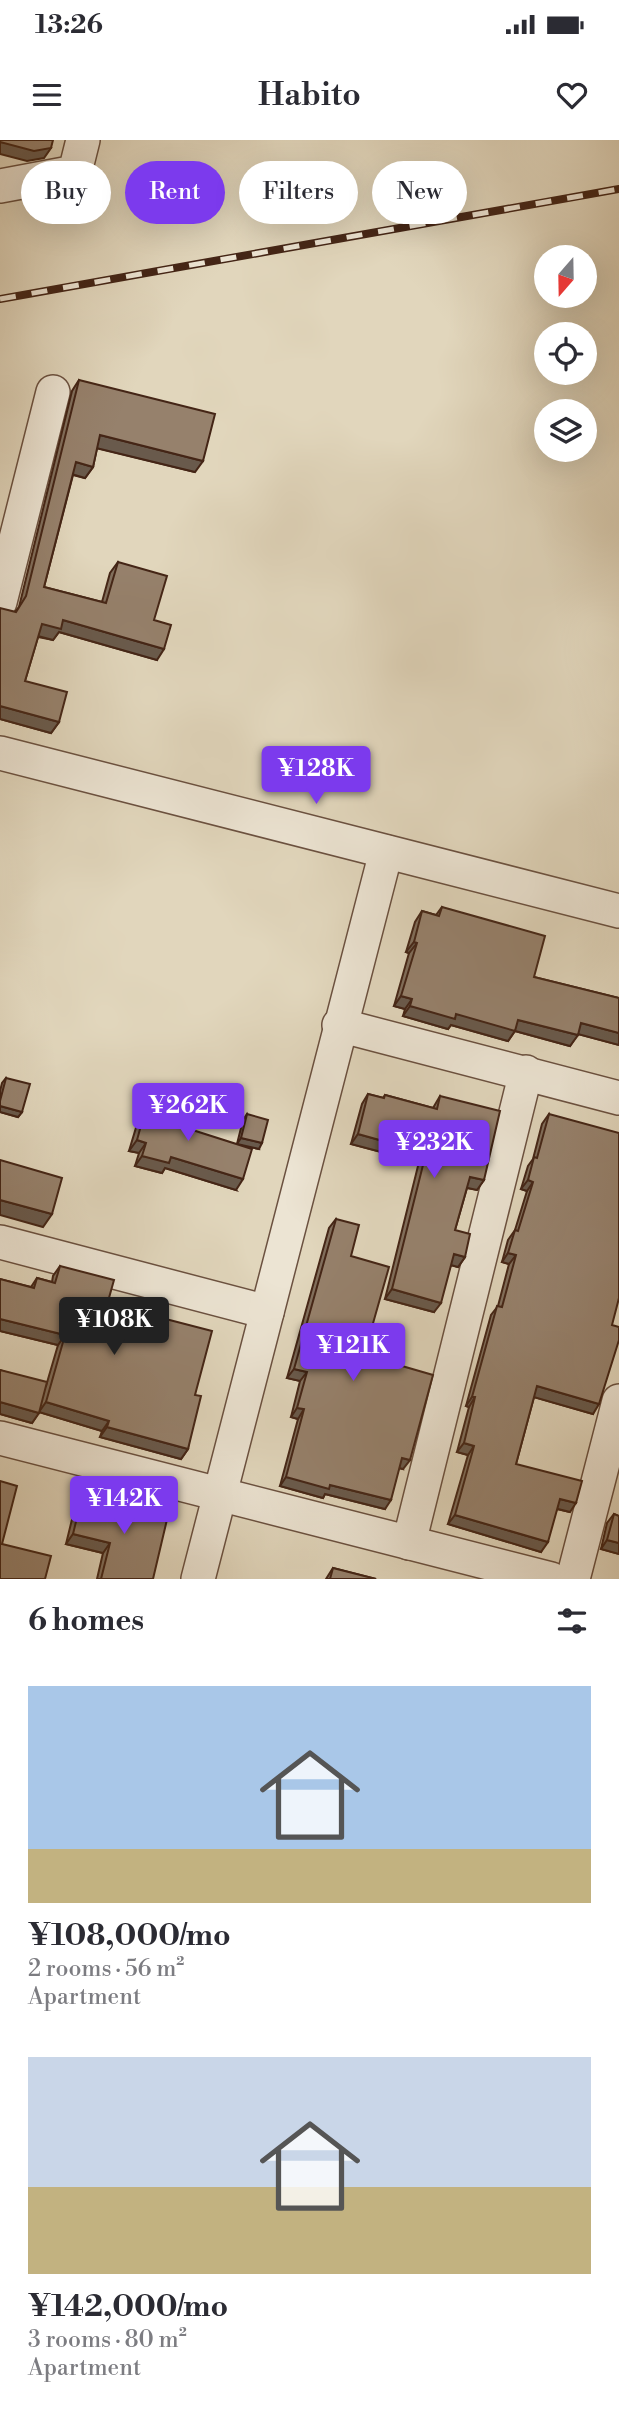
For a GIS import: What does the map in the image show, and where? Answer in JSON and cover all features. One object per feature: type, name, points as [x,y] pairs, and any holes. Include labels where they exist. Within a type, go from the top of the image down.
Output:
[{"type":"street","points":[[0,186],[75,172],[83,140]]},
{"type":"street","points":[[0,602],[53,392]]},
{"type":"street","points":[[0,753],[619,911]]},
{"type":"street","points":[[198,1579],[386,852]]},
{"type":"street","points":[[340,1025],[619,1098]]},
{"type":"street","points":[[408,1543],[526,1072]]},
{"type":"street","points":[[0,1242],[267,1312]]},
{"type":"street","points":[[573,1579],[619,1401]]},
{"type":"street","points":[[0,1438],[551,1579]]},
{"type":"building","points":[[0,140],[53,140],[51,148],[34,151]]},
{"type":"building","points":[[79,380],[215,414],[203,461],[100,435],[93,467],[76,462],[44,587],[106,603],[118,562],[167,576],[154,620],[171,625],[164,649],[63,620],[61,629],[42,624],[25,681],[67,692],[59,722],[0,706],[0,608],[16,612],[26,596]]},
{"type":"building","points":[[442,907],[545,936],[534,977],[619,998],[619,1033],[581,1023],[578,1035],[518,1020],[515,1031],[456,1014],[455,1019],[410,1006],[412,999],[401,996],[417,943],[414,942],[422,911],[439,916]]},
{"type":"building","points":[[6,1078],[30,1084],[22,1112],[0,1106]]},
{"type":"building","points":[[368,1094],[384,1098],[385,1095],[437,1109],[440,1096],[500,1111],[484,1180],[470,1177],[455,1230],[470,1234],[465,1257],[454,1254],[441,1303],[392,1289],[426,1153],[358,1134]]},
{"type":"building","points":[[148,1100],[184,1110],[180,1126],[252,1149],[243,1179],[171,1157],[169,1163],[142,1156],[146,1143],[137,1140]]},
{"type":"building","points":[[247,1114],[268,1120],[262,1143],[241,1138]]},
{"type":"building","points":[[549,1114],[619,1133],[619,1298],[612,1325],[619,1327],[619,1340],[599,1404],[537,1386],[516,1464],[582,1481],[576,1503],[560,1499],[548,1542],[455,1515],[474,1446],[464,1443],[475,1397],[472,1397],[497,1306],[502,1307],[516,1255],[508,1253],[515,1230],[518,1231],[533,1182],[528,1180]]},
{"type":"building","points":[[0,1160],[62,1178],[52,1214],[0,1200]]},
{"type":"building","points":[[336,1219],[359,1225],[351,1256],[389,1267],[364,1355],[433,1375],[410,1460],[402,1458],[391,1500],[330,1485],[329,1489],[286,1477],[304,1409],[297,1408],[307,1372],[294,1369]]},
{"type":"building","points":[[60,1266],[114,1280],[105,1312],[156,1326],[158,1317],[212,1331],[195,1395],[201,1396],[188,1449],[107,1427],[109,1421],[46,1402],[65,1335],[0,1319],[0,1279],[34,1288],[37,1278],[55,1283]]},
{"type":"building","points":[[0,1370],[47,1382],[39,1413],[0,1402]]},
{"type":"building","points":[[0,1481],[17,1486],[2,1544],[51,1556],[45,1579],[0,1579]]},
{"type":"building","points":[[82,1497],[131,1508],[133,1502],[169,1511],[153,1579],[101,1579],[110,1543],[73,1534]]},
{"type":"building","points":[[614,1514],[619,1516],[619,1543],[607,1540]]},
{"type":"building","points":[[333,1568],[376,1579],[330,1579]]},
{"type":"railway","points":[[0,299],[619,189]]}]
